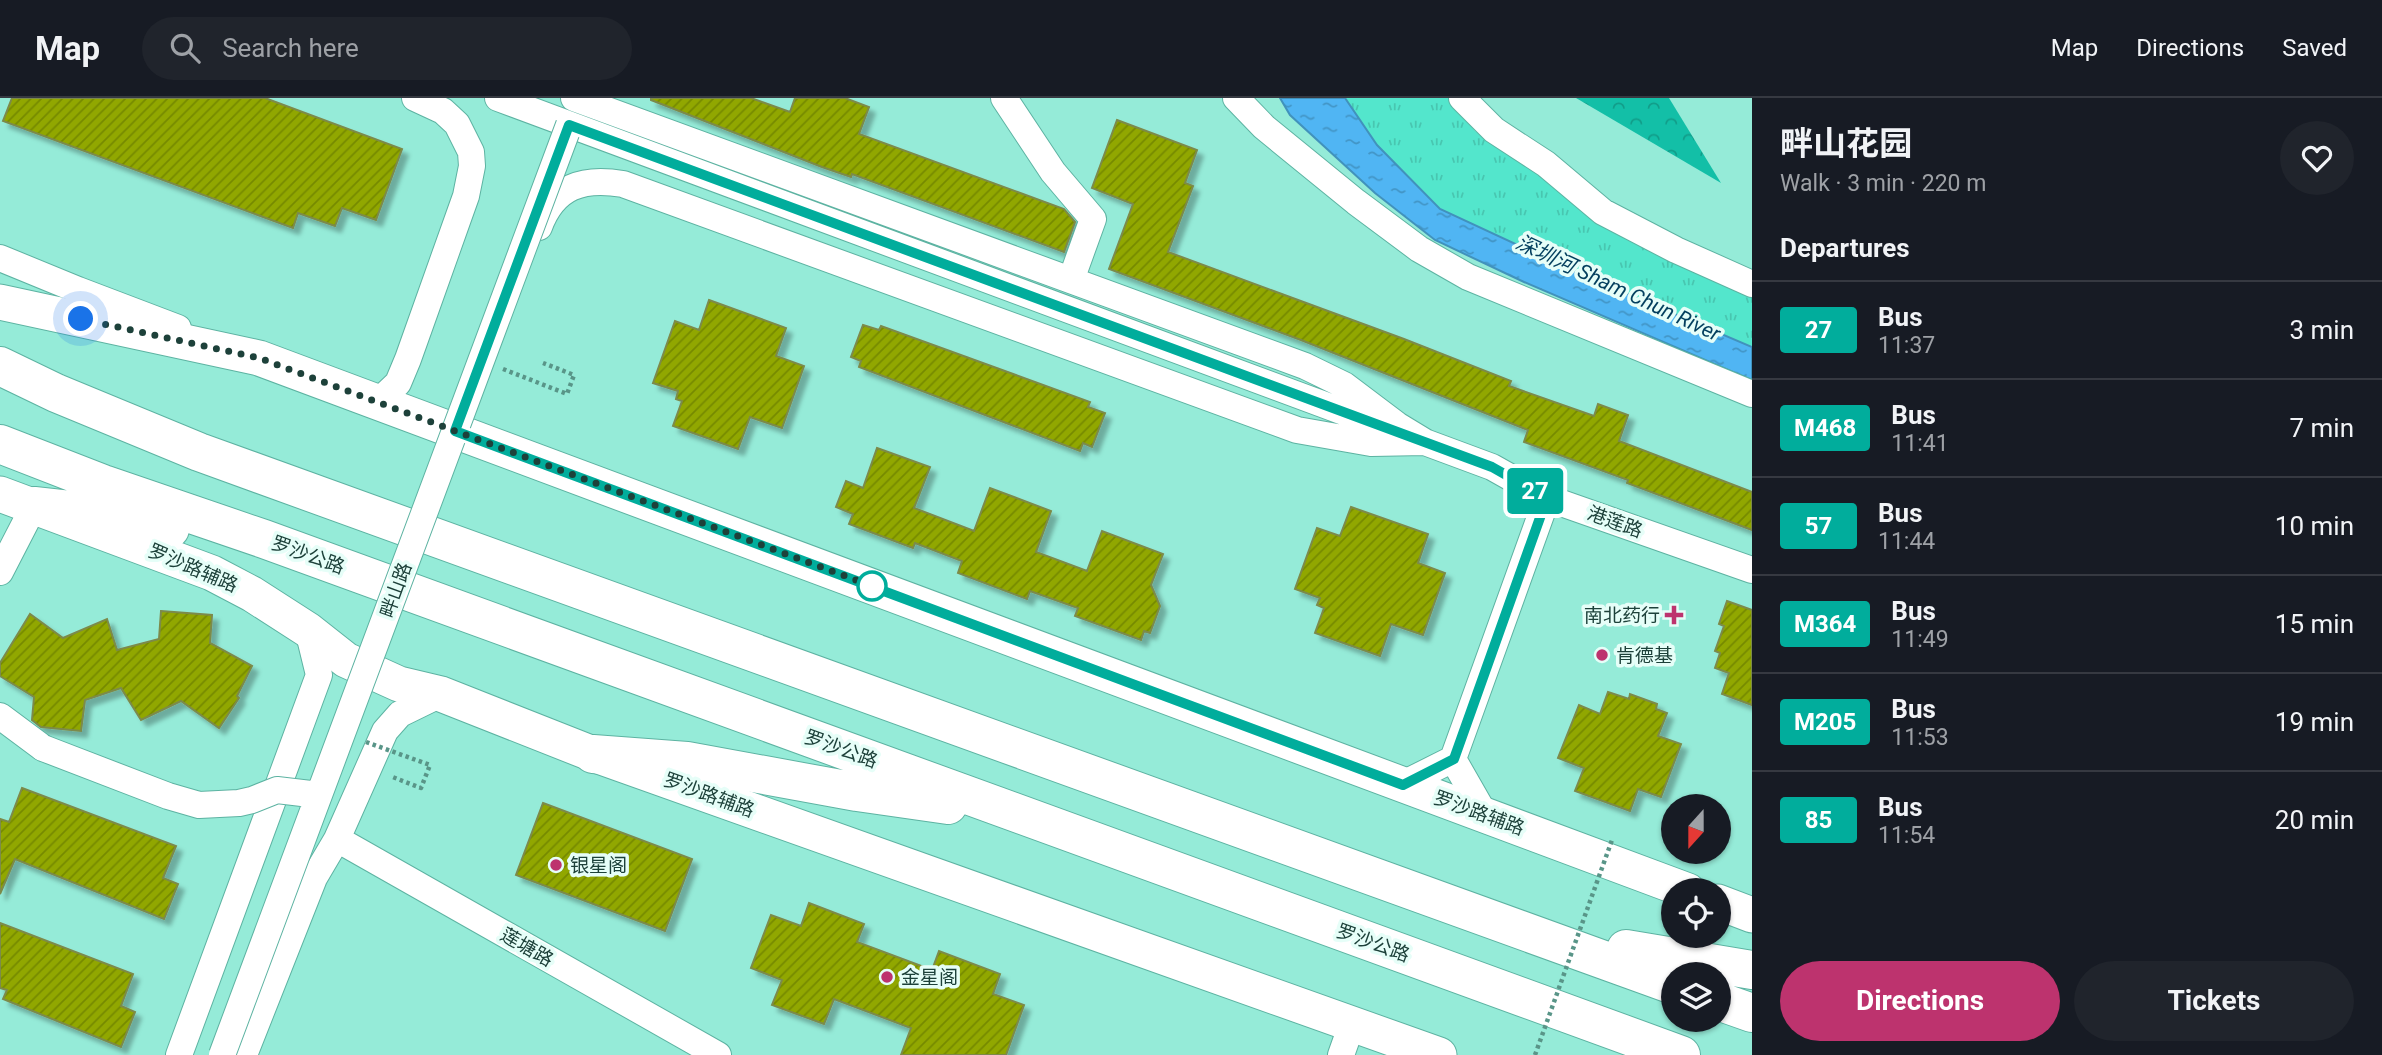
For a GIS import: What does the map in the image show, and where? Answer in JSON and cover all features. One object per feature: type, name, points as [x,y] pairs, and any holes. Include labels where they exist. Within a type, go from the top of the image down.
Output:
[{"type":"highway","points":[[0,366],[56,393],[199,452],[1661,981]]},
{"type":"highway","name":"罗沙公路","points":[[0,444],[103,484],[264,539],[1681,1055]]},
{"type":"highway","points":[[17,500],[97,513],[186,533],[264,539]]},
{"type":"highway","points":[[593,754],[687,761],[856,792],[1011,811]]},
{"type":"highway","points":[[1531,933],[1752,970]]},
{"type":"highway","points":[[1731,1006],[1752,1013]]},
{"type":"main road","name":"罗沙路辅路","points":[[0,302],[259,358],[1661,881]]},
{"type":"main road","name":"罗沙路辅路","points":[[17,500],[212,573],[252,594],[307,630],[346,660],[399,684],[441,694],[1347,1039],[1439,1055]]},
{"type":"main road","points":[[1731,907],[1752,915]]},
{"type":"street","points":[[378,402],[398,383],[403,371],[466,196],[472,166],[471,152],[457,124],[443,111],[415,98]]},
{"type":"street","name":"港莲路","points":[[498,98],[1492,467],[1547,498],[1752,570]]},
{"type":"street","points":[[574,98],[1305,366],[1344,385],[1397,425],[1425,442]]},
{"type":"street","points":[[1004,98],[1053,172],[1093,219],[1071,280]]},
{"type":"street","points":[[1236,98],[1274,135],[1419,249],[1468,277],[1752,394]]},
{"type":"street","points":[[1462,98],[1494,130],[1546,164],[1603,212],[1676,250],[1752,284]]},
{"type":"street","name":"畔山路","points":[[222,1055],[569,125]]},
{"type":"street","points":[[478,440],[473,421],[476,398],[546,210],[551,202],[567,189],[598,181],[638,188],[1297,430],[1371,443],[1425,442]]},
{"type":"street","points":[[0,258],[259,358]]},
{"type":"street","points":[[1403,785],[1454,759],[1547,498]]},
{"type":"street","points":[[0,572],[17,500]]},
{"type":"street","points":[[179,1055],[319,675],[307,630]]},
{"type":"street","points":[[244,1055],[314,878],[337,839],[385,731],[400,714],[441,694]]},
{"type":"street","points":[[0,716],[43,748],[168,796],[199,805],[246,802],[277,790],[319,795]]},
{"type":"street","points":[[1454,759],[1485,815]]},
{"type":"street","name":"莲塘路","points":[[337,839],[718,1055]]},
{"type":"path","points":[[1535,1055],[1612,840]]},
{"type":"green space","points":[[1323,98],[1448,98],[1475,131],[1623,230],[1752,280],[1752,370],[1404,192]]},
{"type":"green space","points":[[1576,98],[1669,98],[1721,183]]},
{"type":"water","points":[[1280,98],[1345,98],[1377,145],[1440,209],[1567,268],[1752,347],[1752,380],[1524,282],[1435,240],[1375,193],[1290,115]]},
{"type":"building","points":[[12,98],[265,98],[402,149],[376,220],[342,208],[335,226],[298,213],[293,228],[3,121]]},
{"type":"building","points":[[651,98],[751,98],[790,112],[795,98],[845,98],[869,107],[859,134],[1064,209],[1075,222],[1064,252],[852,174],[851,177],[822,167]]},
{"type":"building","points":[[1117,120],[1197,150],[1185,183],[1193,186],[1168,252],[1511,381],[1509,386],[1594,416],[1598,404],[1628,415],[1619,441],[1752,492],[1752,530],[1524,442],[1528,430],[1301,340],[1109,269],[1133,204],[1092,188]]},
{"type":"building","points":[[709,300],[786,328],[776,356],[804,366],[782,428],[750,417],[738,449],[673,426],[682,401],[676,399],[678,391],[653,383],[675,321],[699,330]]},
{"type":"building","points":[[863,325],[879,330],[881,326],[1090,402],[1088,407],[1105,413],[1092,447],[1083,443],[1080,451],[859,367],[861,361],[851,357]]},
{"type":"building","points":[[877,448],[930,467],[914,508],[974,531],[990,488],[1051,511],[1036,552],[1087,571],[1102,531],[1163,554],[1151,585],[1160,606],[1150,633],[1144,631],[1141,640],[1075,616],[1078,608],[1030,591],[1027,599],[958,573],[962,561],[915,543],[913,548],[849,524],[853,514],[836,507],[846,481],[863,488]]},
{"type":"building","points":[[1351,507],[1428,534],[1418,563],[1445,573],[1423,635],[1391,624],[1380,656],[1315,633],[1324,608],[1317,605],[1320,598],[1295,589],[1317,528],[1340,536]]},
{"type":"building","points":[[1727,601],[1752,610],[1752,705],[1722,694],[1729,673],[1715,668],[1720,653],[1715,651],[1724,626],[1719,624]]},
{"type":"building","points":[[161,611],[212,615],[210,643],[252,666],[237,696],[239,698],[219,728],[181,701],[141,720],[121,688],[85,700],[81,731],[41,727],[32,720],[34,697],[0,676],[0,663],[30,614],[63,638],[107,619],[117,650],[159,639]]},
{"type":"building","points":[[1608,692],[1629,699],[1630,694],[1657,704],[1656,709],[1667,713],[1658,736],[1681,744],[1661,797],[1638,789],[1630,811],[1575,791],[1584,768],[1558,758],[1579,705],[1600,714]]},
{"type":"building","points":[[22,788],[176,846],[163,878],[178,884],[164,919],[15,859],[0,894],[0,819],[9,822]]},
{"type":"building","name":"银星阁","points":[[543,803],[692,859],[665,931],[516,875]]},
{"type":"building","name":"金星阁","points":[[809,903],[864,924],[857,942],[932,970],[939,951],[1000,974],[993,994],[1024,1005],[1006,1055],[901,1055],[911,1028],[834,999],[824,1024],[772,1005],[782,980],[751,968],[771,915],[801,926]]},
{"type":"building","points":[[0,923],[133,974],[121,1006],[135,1012],[121,1047],[3,999],[7,990],[0,988]]},
{"type":"bus line","name":"27","points":[[569,125],[1492,467],[1547,498],[1454,759],[1403,785],[455,431],[569,125]]},
{"type":"place","name":"南北药行","points":[[1674,615]]},
{"type":"place","name":"肯德基","points":[[1602,655]]},
{"type":"place","name":"银星阁","points":[[556,865]]},
{"type":"place","name":"金星阁","points":[[887,977]]},
{"type":"route","points":[[81,319],[259,358],[872,586]]},
{"type":"water label","name":"深圳河 Sham Chun River","points":[[1618,288]]}]
